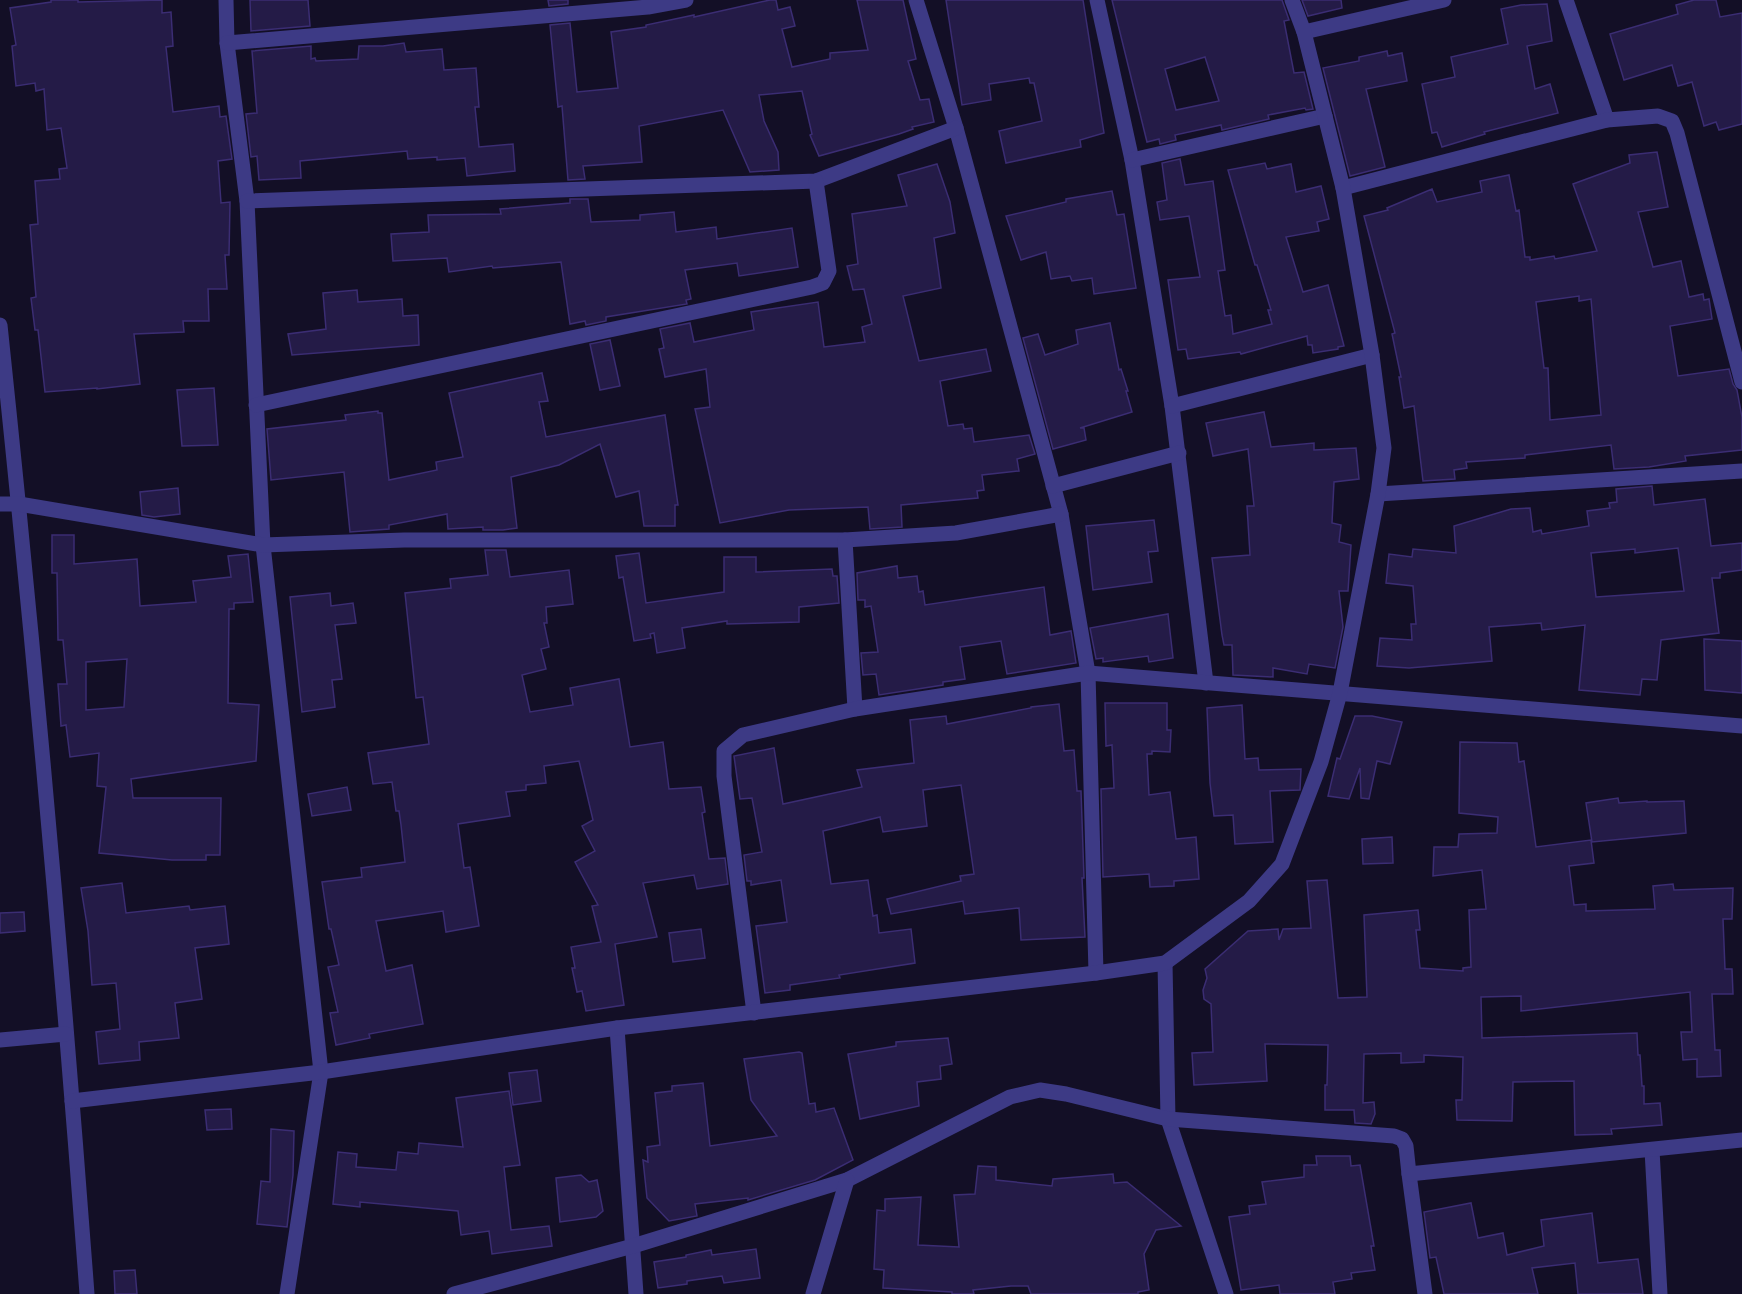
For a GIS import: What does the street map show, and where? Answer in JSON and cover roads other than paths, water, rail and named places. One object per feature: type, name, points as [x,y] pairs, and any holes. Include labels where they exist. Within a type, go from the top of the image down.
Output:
[{"type":"street","points":[[226,0],[227,43],[247,201],[263,545],[321,1072],[287,1294]]},
{"type":"street","points":[[227,43],[686,0]]},
{"type":"street","points":[[916,0],[956,128],[1060,514],[1088,673],[1096,973]]},
{"type":"street","points":[[1097,0],[1132,160],[1172,406],[1206,683]]},
{"type":"street","points":[[72,1101],[321,1072],[617,1028],[1096,973],[1165,963],[1249,901],[1282,864],[1321,762],[1340,693],[1378,494],[1384,448],[1372,355],[1343,188],[1304,32],[1292,0]]},
{"type":"street","points":[[1304,32],[1444,0]]},
{"type":"street","points":[[1566,0],[1607,120]]},
{"type":"street","points":[[1132,160],[1325,116]]},
{"type":"street","points":[[1343,188],[1607,120],[1658,116],[1672,121],[1742,382]]},
{"type":"street","points":[[247,201],[816,181],[956,128]]},
{"type":"street","points":[[256,405],[800,289],[823,282],[829,271],[816,181]]},
{"type":"street","points":[[0,325],[19,504],[87,1294]]},
{"type":"street","points":[[1172,406],[1372,355]]},
{"type":"street","points":[[1053,486],[1179,453]]},
{"type":"street","points":[[1378,494],[1742,471]]},
{"type":"street","points":[[0,504],[19,504],[263,545],[404,540],[845,540],[956,533],[1060,514]]},
{"type":"street","points":[[845,540],[855,709]]},
{"type":"street","points":[[754,1013],[724,776],[724,751],[743,735],[855,709],[1088,673],[1742,726]]},
{"type":"street","points":[[1165,963],[1168,1119],[1226,1294]]},
{"type":"street","points":[[617,1028],[636,1294]]},
{"type":"street","points":[[0,1040],[66,1034]]},
{"type":"street","points":[[454,1294],[633,1246],[847,1180],[1010,1097],[1040,1090],[1066,1094],[1168,1119],[1394,1136],[1402,1139],[1406,1146],[1425,1294]]},
{"type":"street","points":[[1409,1174],[1742,1140]]},
{"type":"street","points":[[1652,1150],[1660,1294]]},
{"type":"street","points":[[813,1294],[847,1180]]}]
